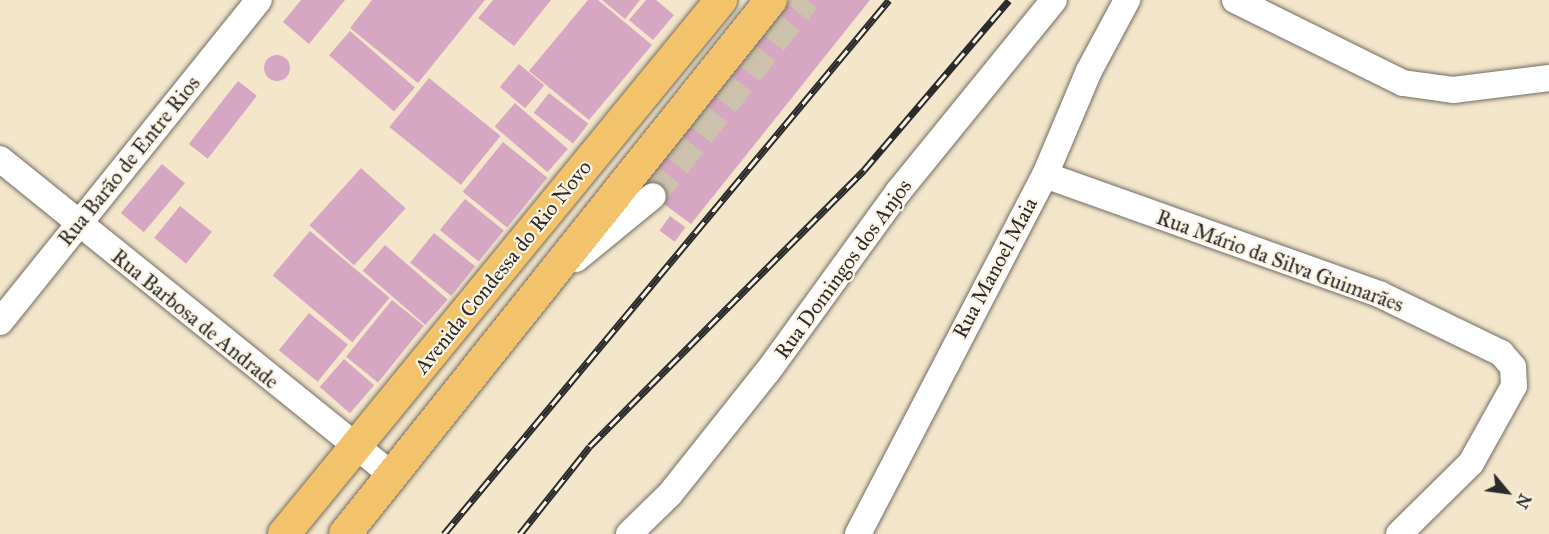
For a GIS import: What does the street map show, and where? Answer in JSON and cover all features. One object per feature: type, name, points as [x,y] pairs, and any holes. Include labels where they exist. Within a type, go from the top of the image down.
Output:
[{"type":"main road","name":"Avenida Condessa do Rio Novo","points":[[284,534],[721,0]]},
{"type":"main road","name":"Avenida Condessa do Rio Novo","points":[[345,534],[771,0]]},
{"type":"street","name":"Rua Barão de Entre Rios","points":[[0,322],[259,0]]},
{"type":"street","name":"Rua Domingos dos Anjos","points":[[628,534],[670,494],[768,371],[898,192],[1054,0]]},
{"type":"street","name":"Rua Manoel Maia","points":[[858,534],[1045,175],[1089,71],[1127,0]]},
{"type":"street","points":[[1235,0],[1403,83],[1453,90],[1549,78]]},
{"type":"street","name":"Rua Barbosa de Andrade","points":[[0,159],[392,475]]},
{"type":"street","name":"Rua Mário da Silva Guimarães","points":[[1045,175],[1379,294],[1501,353],[1513,368],[1514,386],[1476,454],[1399,534]]},
{"type":"street","points":[[545,284],[653,196]]},
{"type":"building","points":[[301,0],[345,0],[309,44],[283,22]]},
{"type":"building","points":[[372,0],[485,0],[418,83],[350,28]]},
{"type":"building","points":[[493,0],[551,0],[514,46],[478,18]]},
{"type":"building","points":[[588,0],[598,0],[652,45],[589,120],[529,71]]},
{"type":"building","points":[[602,0],[640,0],[625,19]]},
{"type":"building","points":[[646,0],[656,0],[674,15],[653,40],[629,20]]},
{"type":"building","points":[[790,0],[870,0],[691,224],[641,187]]},
{"type":"building","points":[[350,31],[415,87],[394,112],[329,55]]},
{"type":"building","points":[[277,55],[286,59],[290,68],[286,77],[277,81],[268,77],[264,68],[268,59]]},
{"type":"building","points":[[519,64],[544,85],[525,108],[500,87]]},
{"type":"building","points":[[429,78],[500,136],[461,185],[389,127]]},
{"type":"building","points":[[238,81],[257,96],[208,159],[189,144]]},
{"type":"building","points":[[549,93],[588,124],[573,143],[534,113]]},
{"type":"building","points":[[515,103],[568,149],[547,172],[495,126]]},
{"type":"building","points":[[503,142],[547,178],[507,228],[463,192]]},
{"type":"building","points":[[162,164],[185,183],[144,232],[121,213]]},
{"type":"building","points":[[361,168],[406,208],[354,265],[309,225]]},
{"type":"building","points":[[465,199],[504,230],[479,262],[440,230]]},
{"type":"building","points":[[180,206],[212,232],[186,264],[154,238]]},
{"type":"building","points":[[670,216],[685,227],[675,242],[659,231]]},
{"type":"building","points":[[310,231],[390,298],[352,342],[273,275]]},
{"type":"building","points":[[434,233],[475,266],[451,296],[410,263]]},
{"type":"building","points":[[385,245],[448,299],[425,325],[363,271]]},
{"type":"building","points":[[392,300],[424,326],[378,383],[346,357]]},
{"type":"building","points":[[309,313],[348,344],[318,382],[279,350]]},
{"type":"building","points":[[344,359],[374,385],[350,413],[320,387]]},
{"type":"tunnel","points":[[653,196],[807,0]]},
{"type":"railway","points":[[444,534],[889,0]]},
{"type":"railway","points":[[520,534],[590,446],[864,170],[1009,0]]}]
